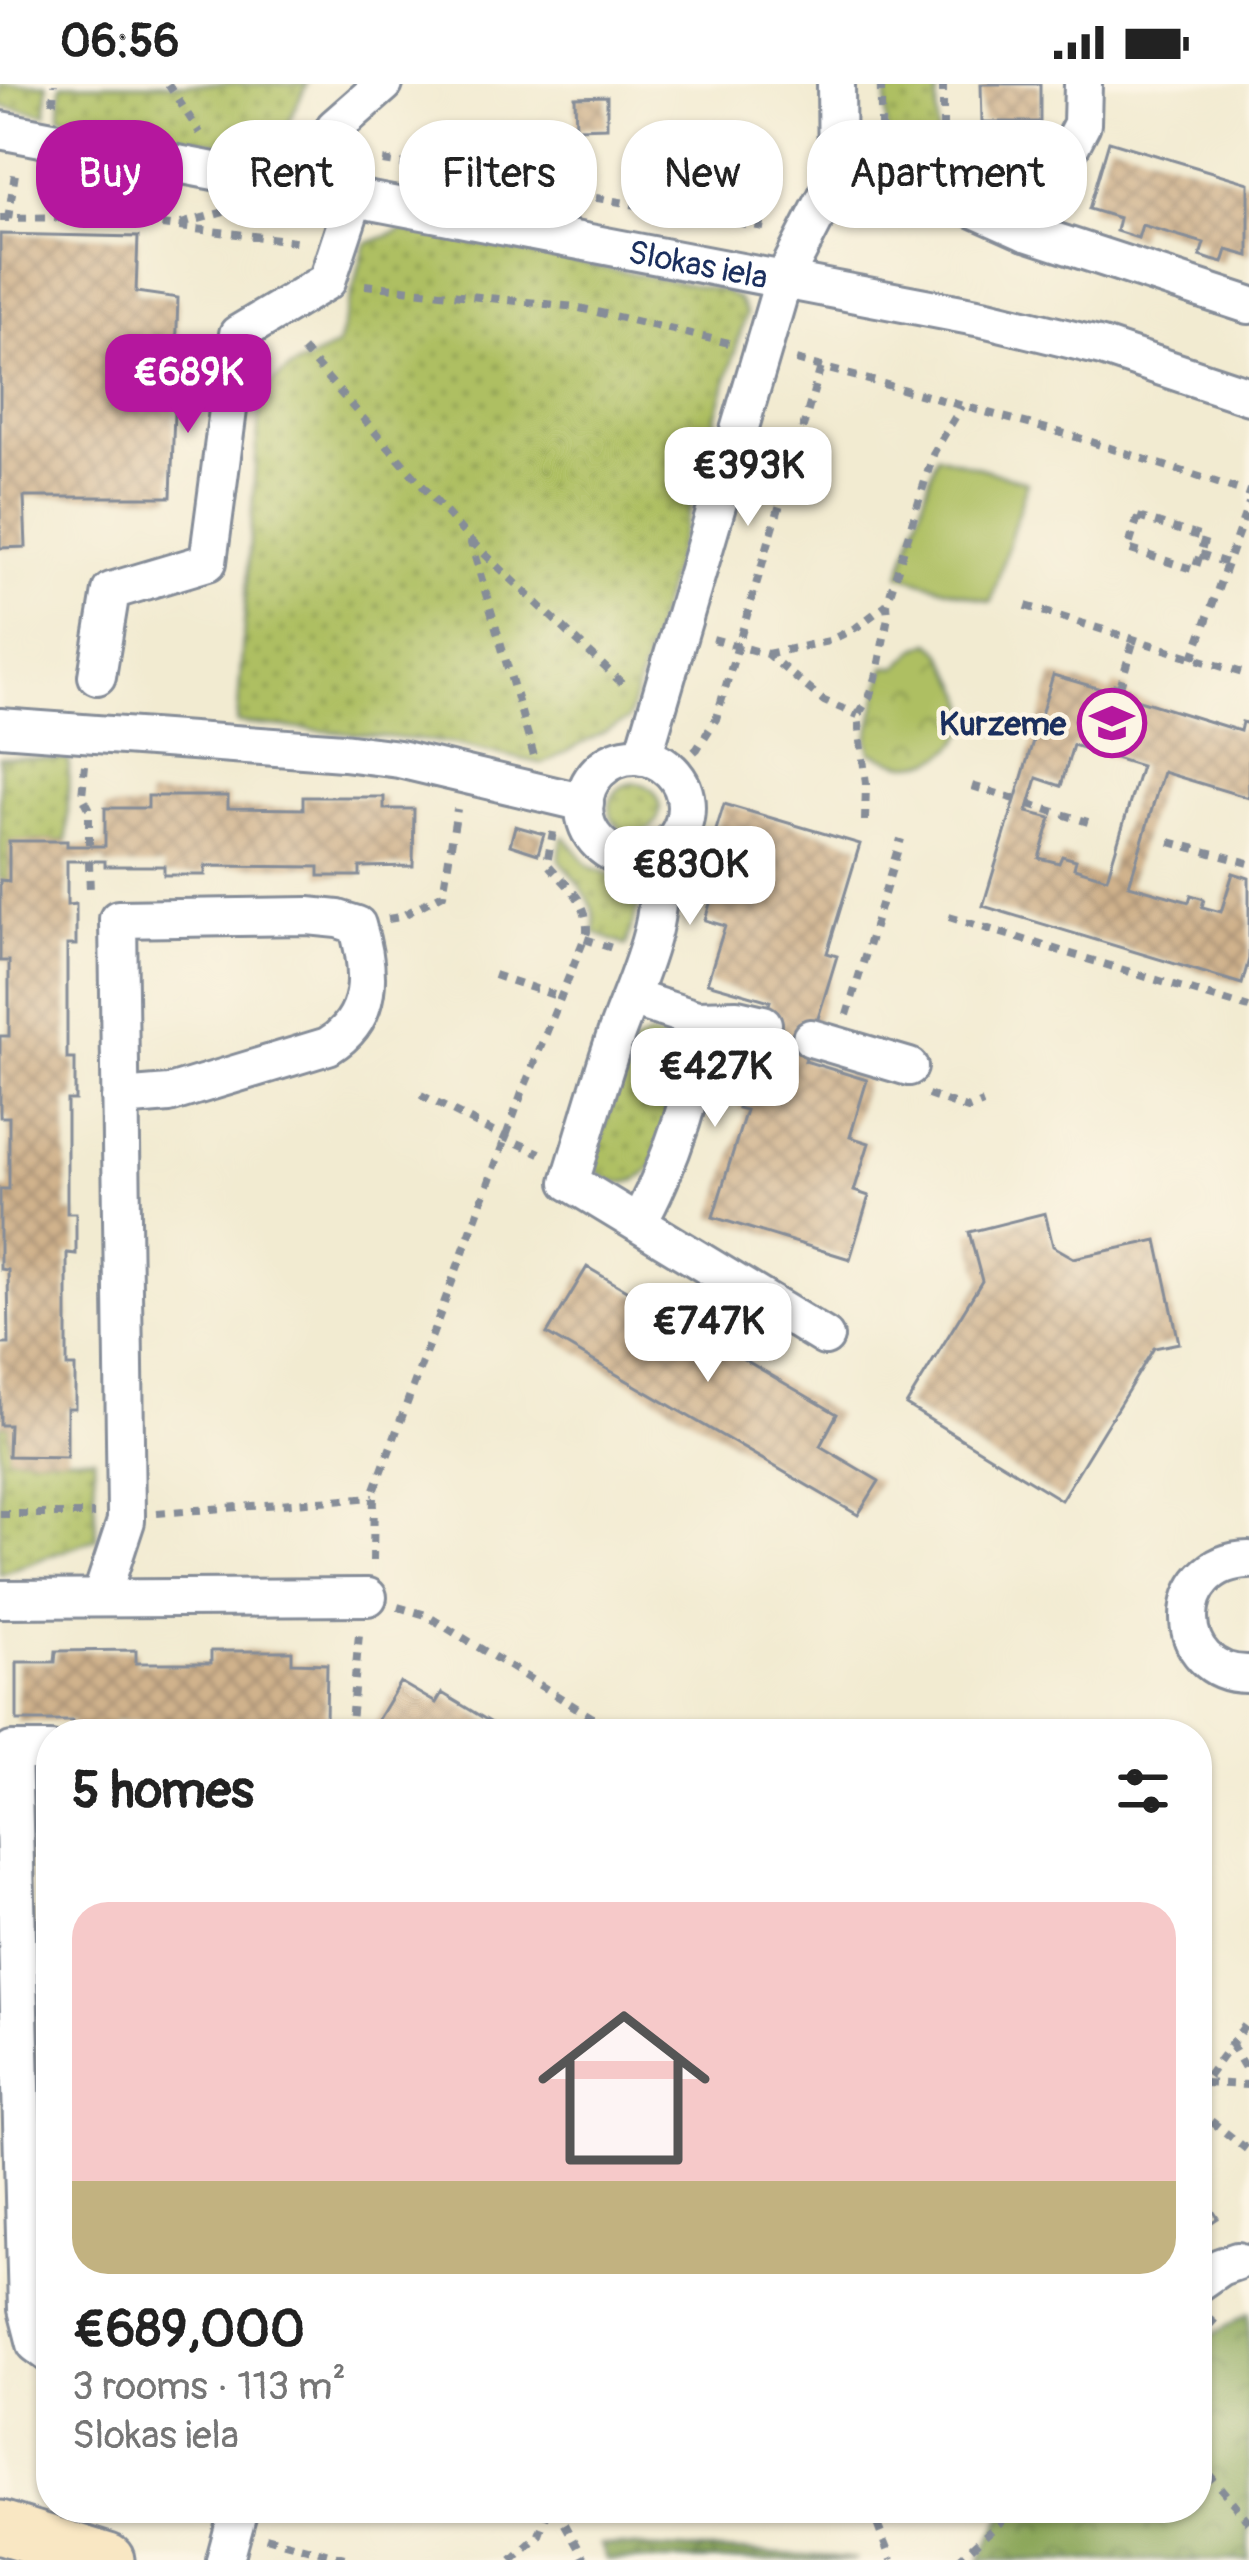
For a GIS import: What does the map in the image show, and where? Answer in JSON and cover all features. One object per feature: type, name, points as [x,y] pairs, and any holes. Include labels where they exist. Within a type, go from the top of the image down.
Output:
[{"type":"main road","points":[[0,2527],[108,2560]]},
{"type":"street","points":[[344,120],[384,84]]},
{"type":"street","points":[[836,84],[836,120]]},
{"type":"street","points":[[1026,232],[1082,124],[1083,84]]},
{"type":"street","name":"Slokas iela","points":[[11,132],[207,170]]},
{"type":"street","name":"Slokas iela","points":[[375,203],[987,319],[1102,346],[1249,396]]},
{"type":"street","points":[[97,676],[111,591],[208,562],[238,334],[333,264],[335,228]]},
{"type":"street","points":[[657,764],[655,715],[782,280],[811,228]]},
{"type":"street","points":[[1017,228],[1249,305]]},
{"type":"street","points":[[0,727],[399,759],[564,798],[606,848],[624,856],[644,857],[662,850],[677,836],[685,818],[683,789],[657,764],[617,759],[589,786],[564,798]]},
{"type":"street","points":[[653,854],[658,903],[570,1182],[825,1337]]},
{"type":"street","points":[[101,1597],[126,1522],[120,1098],[118,919],[308,916],[357,925],[368,959],[367,982],[358,1014],[338,1040],[169,1094],[120,1098]]},
{"type":"street","points":[[631,998],[696,1019],[737,1018],[757,1032]]},
{"type":"street","points":[[638,1223],[666,1167],[697,1067],[696,1019]]},
{"type":"street","points":[[825,1042],[909,1067]]},
{"type":"street","points":[[1249,1560],[1219,1566],[1204,1577],[1189,1609],[1189,1627],[1205,1659],[1220,1669],[1249,1674]]},
{"type":"street","points":[[0,1599],[368,1598]]},
{"type":"street","points":[[36,1751],[12,1751],[27,2309],[36,2344]]},
{"type":"street","points":[[1212,2273],[1245,2254]]},
{"type":"path","points":[[880,84],[881,120]]},
{"type":"path","points":[[943,84],[943,120]]},
{"type":"path","points":[[11,132],[4,219],[96,217],[575,307],[763,351],[1076,437],[1249,493]]},
{"type":"path","points":[[375,160],[807,235]]},
{"type":"path","points":[[303,350],[470,540],[655,715]]},
{"type":"path","points":[[657,764],[697,748],[716,718],[821,367]]},
{"type":"path","points":[[865,821],[858,715],[876,678],[887,604],[934,452],[962,406]]},
{"type":"path","points":[[1193,658],[1249,503]]},
{"type":"path","points":[[1138,517],[1205,538],[1200,554],[1195,570],[1128,549],[1138,517]]},
{"type":"path","points":[[351,1719],[358,1635],[372,1582],[374,1497],[585,939],[587,920],[576,892],[547,863],[564,798],[470,540]]},
{"type":"path","points":[[1200,554],[1227,563]]},
{"type":"path","points":[[767,654],[829,640],[857,627],[887,604]]},
{"type":"path","points":[[1026,606],[1249,675]]},
{"type":"path","points":[[680,631],[767,654],[824,701],[858,715]]},
{"type":"path","points":[[1120,686],[1134,639]]},
{"type":"path","points":[[88,732],[82,795],[89,808],[88,845]]},
{"type":"path","points":[[357,925],[400,916],[443,894],[462,774]]},
{"type":"path","points":[[972,786],[1015,800]]},
{"type":"path","points":[[1029,804],[1088,822]]},
{"type":"path","points":[[825,1042],[901,839]]},
{"type":"path","points":[[1170,842],[1249,863]]},
{"type":"path","points":[[949,917],[1249,1008]]},
{"type":"path","points":[[494,975],[560,997]]},
{"type":"path","points":[[732,1103],[757,1032]]},
{"type":"path","points":[[421,1095],[506,1138]]},
{"type":"path","points":[[0,1514],[126,1514],[374,1497]]},
{"type":"path","points":[[368,1598],[426,1615],[596,1719]]},
{"type":"path","points":[[1212,2070],[1249,2020]]},
{"type":"path","points":[[1231,2044],[1249,2075]]},
{"type":"path","points":[[1212,2087],[1249,2085]]},
{"type":"path","points":[[1212,2122],[1249,2151]]},
{"type":"path","points":[[1212,2478],[1249,2522]]},
{"type":"path","points":[[512,2560],[545,2523]]},
{"type":"path","points":[[562,2523],[585,2560]]},
{"type":"path","points":[[877,2523],[891,2560]]},
{"type":"path","points":[[958,2560],[999,2523]]},
{"type":"path","points":[[233,2532],[352,2560]]},
{"type":"green space","points":[[0,84],[47,84],[46,114],[0,106]]},
{"type":"green space","points":[[61,84],[307,84],[290,120],[207,120],[207,141],[183,137],[183,120],[60,116]]},
{"type":"green space","points":[[886,84],[937,84],[937,120],[886,120]]},
{"type":"green space","points":[[403,230],[723,291],[739,300],[746,314],[628,720],[543,764],[450,743],[237,723],[260,400],[283,374],[337,346],[366,244]]},
{"type":"green space","points":[[937,455],[1027,482],[991,602],[900,575]]},
{"type":"green space","points":[[931,642],[944,656],[966,698],[967,725],[962,736],[945,754],[920,763],[902,763],[871,752],[868,739],[885,667],[898,667],[917,648]]},
{"type":"green space","points":[[0,757],[69,760],[67,841],[9,842],[9,881],[0,880]]},
{"type":"green space","points":[[635,783],[653,790],[660,808],[653,826],[635,833],[617,826],[610,808],[617,790]]},
{"type":"green space","points":[[565,837],[589,866],[629,883],[634,890],[638,906],[626,946],[595,933],[589,901],[559,858]]},
{"type":"green space","points":[[649,1037],[670,1044],[679,1057],[672,1102],[651,1168],[637,1180],[613,1181],[592,1166],[628,1052]]},
{"type":"green space","points":[[0,1425],[9,1425],[9,1456],[94,1457],[96,1539],[0,1574]]},
{"type":"green space","points":[[1249,2313],[1249,2560],[980,2560],[999,2523],[1212,2523],[1212,2335]]},
{"type":"green space","points":[[601,2545],[835,2557],[856,2560],[607,2560]]},
{"type":"building","points":[[981,84],[1040,84],[1040,120],[982,120]]},
{"type":"building","points":[[607,96],[607,127],[597,127],[597,120],[576,120],[575,97]]},
{"type":"building","points":[[1109,141],[1249,183],[1249,256],[1227,250],[1223,263],[1212,260],[1200,256],[1204,243],[1142,225],[1138,238],[1116,231],[1119,218],[1089,209]]},
{"type":"building","points":[[0,234],[138,237],[136,292],[178,298],[171,497],[24,497],[26,547],[0,548]]},
{"type":"building","points":[[1053,675],[1111,692],[1114,684],[1128,689],[1126,696],[1240,731],[1242,722],[1249,724],[1249,798],[1163,772],[1129,885],[1189,902],[1191,895],[1204,899],[1202,907],[1221,912],[1233,873],[1249,878],[1249,959],[1242,984],[983,906]],"holes":[[[1073,745],[1141,766],[1107,878],[1074,868],[1076,860],[1062,856],[1059,863],[1039,858],[1051,818],[1027,812],[1037,778],[1061,786]]]},
{"type":"building","points":[[148,796],[228,796],[228,808],[303,809],[303,797],[384,797],[384,809],[414,809],[413,866],[360,867],[360,876],[319,876],[319,867],[205,866],[205,875],[164,875],[164,866],[67,861],[67,905],[76,904],[76,945],[67,945],[67,1059],[75,1059],[75,1100],[67,1100],[67,1213],[76,1213],[76,1254],[67,1253],[67,1367],[75,1367],[75,1408],[67,1408],[67,1457],[8,1456],[9,1425],[0,1425],[0,1344],[9,1344],[8,1270],[0,1269],[0,1189],[9,1189],[9,1117],[0,1117],[0,1036],[9,1036],[9,961],[0,961],[0,880],[9,881],[9,841],[105,846],[105,808],[148,808]]},
{"type":"building","points":[[724,804],[860,844],[827,953],[837,956],[805,1061],[867,1080],[850,1137],[869,1143],[854,1191],[869,1196],[850,1259],[713,1217],[746,1110],[738,1108],[770,1001],[707,983],[725,926],[705,920],[720,871],[705,866]]},
{"type":"building","points":[[515,826],[544,834],[538,854],[510,845]]},
{"type":"building","points":[[1045,1213],[1053,1246],[1074,1258],[1157,1240],[1179,1343],[1154,1348],[1061,1500],[906,1405],[982,1281],[969,1232]]},
{"type":"building","points":[[587,1267],[837,1414],[820,1446],[879,1481],[858,1515],[547,1334]]},
{"type":"building","points":[[136,1650],[136,1663],[211,1663],[211,1651],[292,1651],[292,1663],[327,1664],[326,1719],[17,1721],[17,1662],[55,1662],[56,1651]]},
{"type":"building","points":[[400,1682],[436,1703],[442,1693],[485,1719],[378,1719]]},
{"type":"place","name":"Kurzeme","points":[[1112,723]]}]
